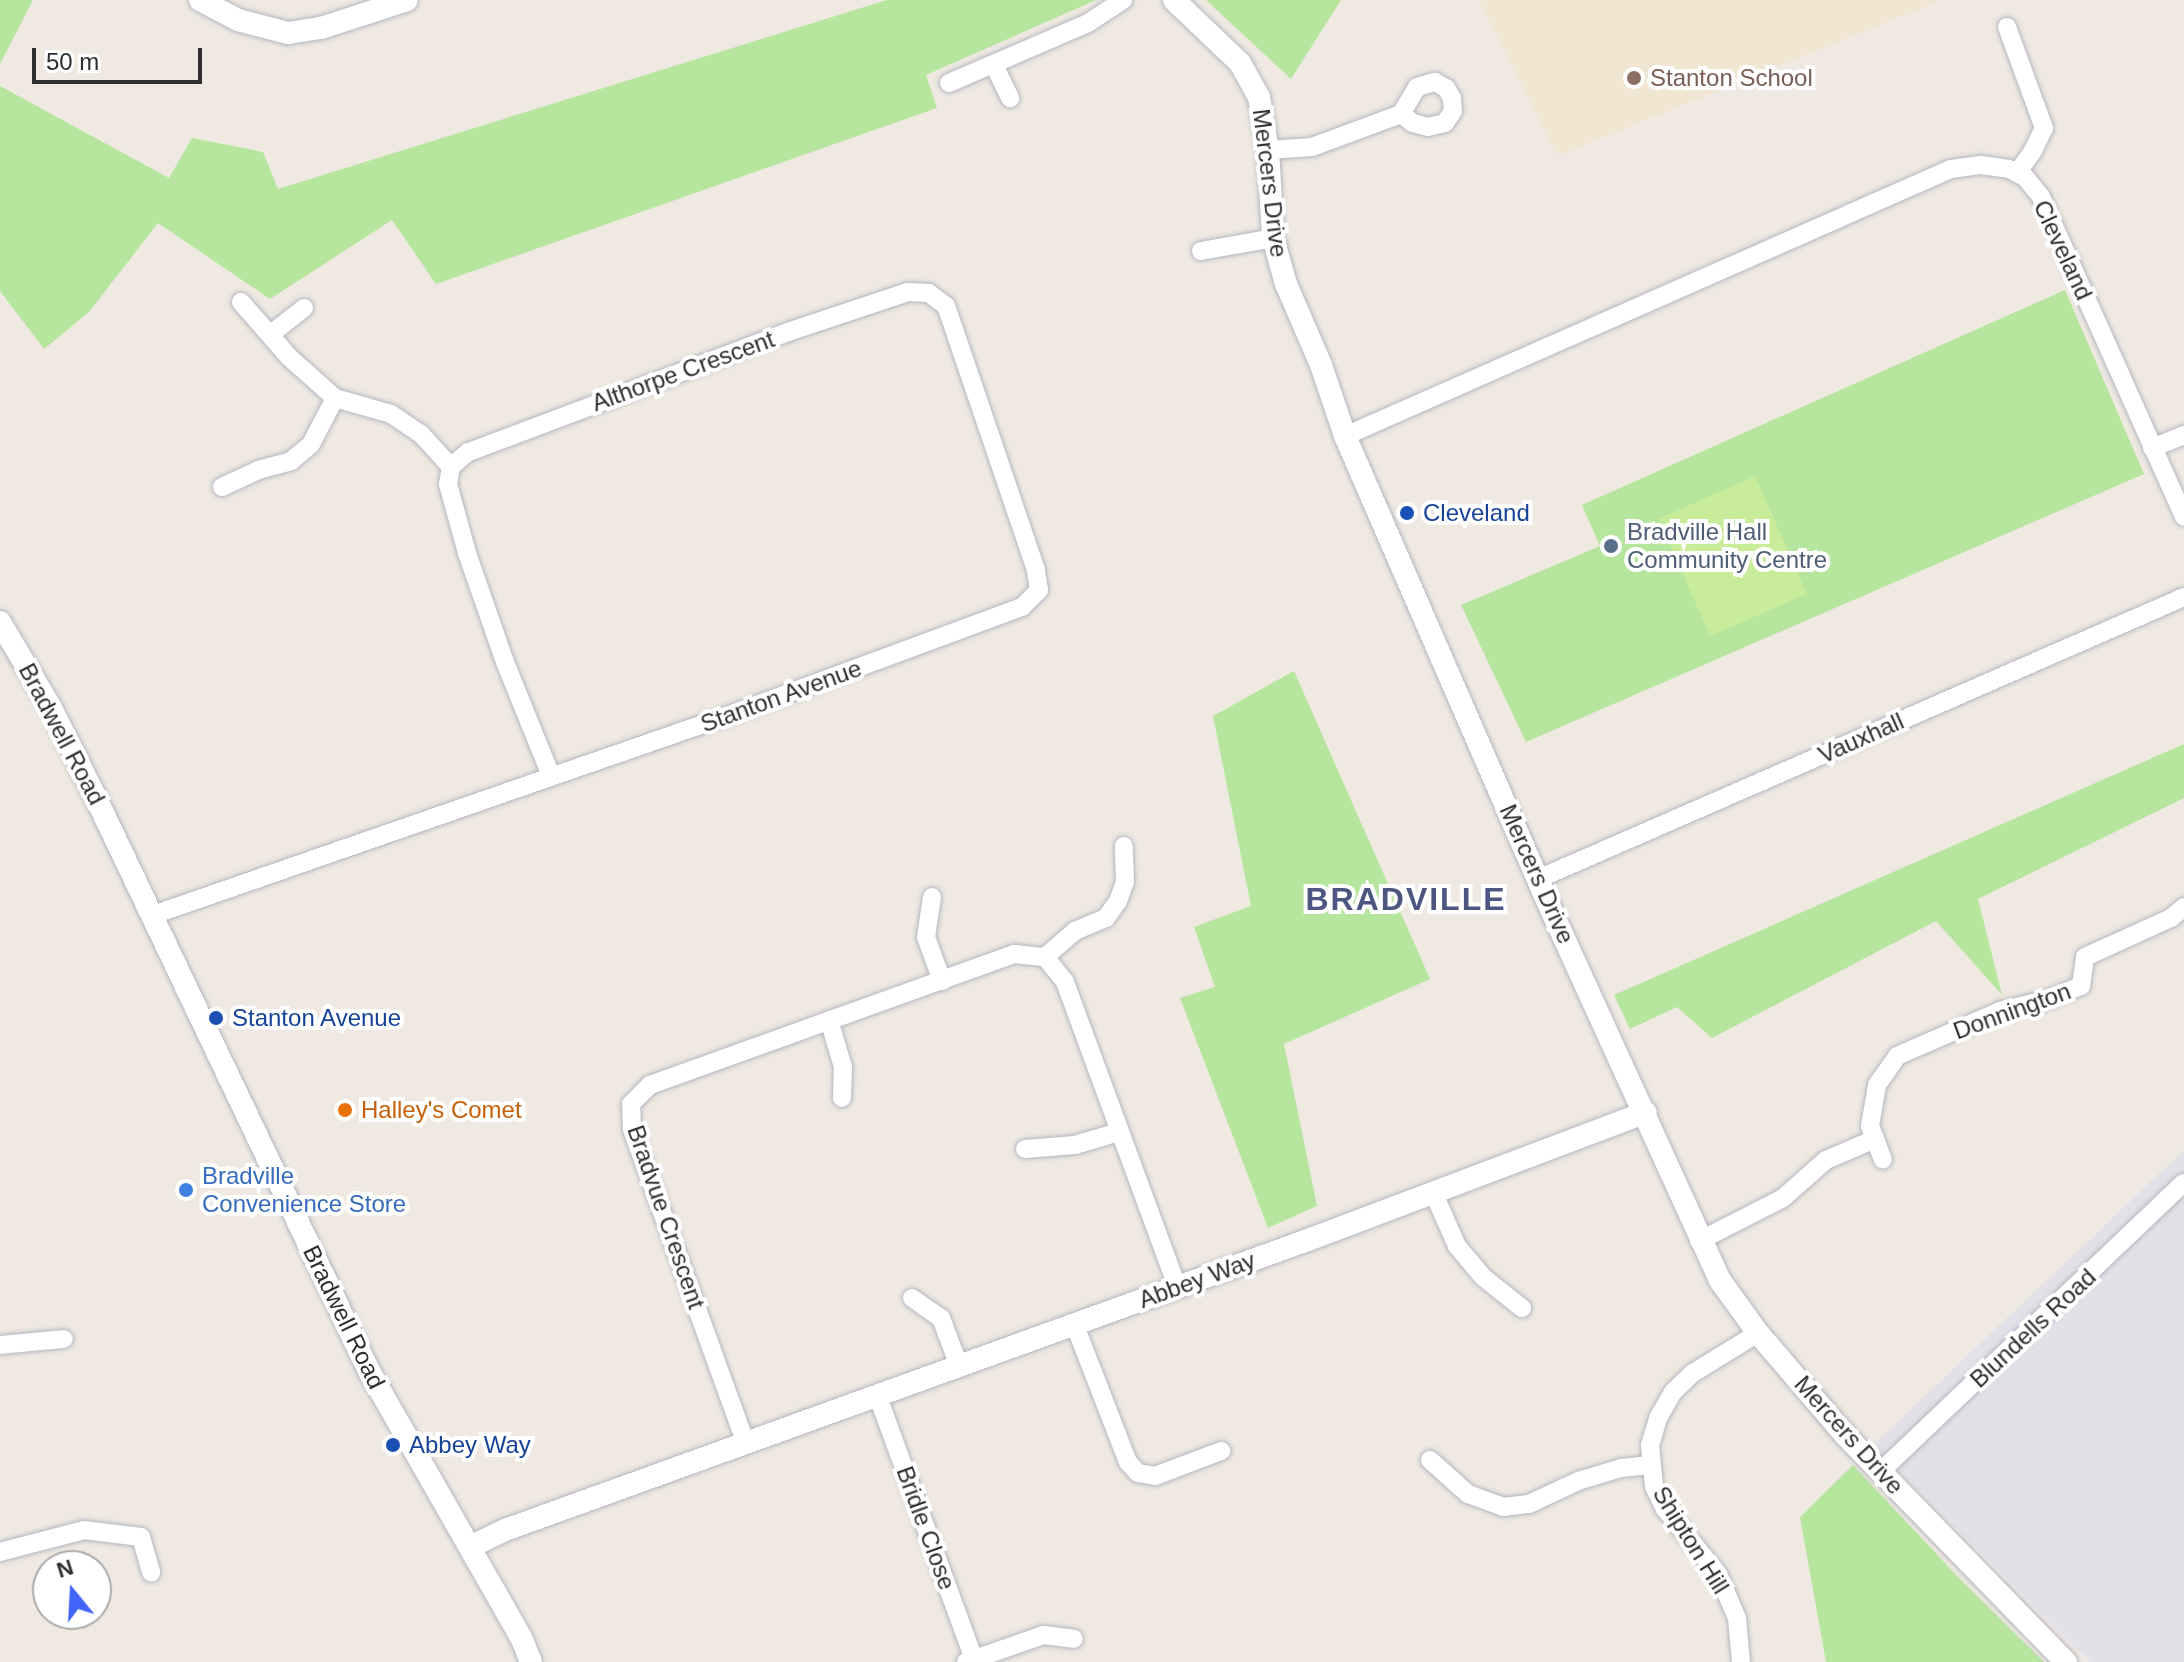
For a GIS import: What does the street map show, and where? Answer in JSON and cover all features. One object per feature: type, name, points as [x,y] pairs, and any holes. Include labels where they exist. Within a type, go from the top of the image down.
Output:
[{"type":"street","points":[[200,0],[238,20],[288,33],[321,28],[407,0]]},
{"type":"street","points":[[949,83],[1088,23],[1123,0]]},
{"type":"street","name":"Mercers Drive","points":[[1174,0],[1240,63],[1259,97],[1268,150],[1273,238],[1286,284],[1321,365],[1345,436],[1538,879],[1646,1112],[1699,1241],[1719,1279],[1758,1333],[1880,1472],[2066,1662]]},
{"type":"street","points":[[1345,436],[1951,169],[1981,165],[2017,173],[2033,151],[2044,128],[2007,27]]},
{"type":"street","points":[[994,65],[1010,98]]},
{"type":"street","points":[[1268,150],[1312,147],[1401,114]]},
{"type":"street","name":"Cleveland","points":[[2017,173],[2025,177],[2041,197],[2184,517]]},
{"type":"street","points":[[1201,251],[1273,238]]},
{"type":"street","name":"Althorpe Crescent","points":[[451,467],[468,452],[788,332],[908,292],[929,293],[946,306],[1036,570],[1039,590]]},
{"type":"street","points":[[241,302],[289,357],[335,398],[391,414],[421,434],[451,467],[448,484],[467,553],[505,662],[551,776]]},
{"type":"street","points":[[271,334],[304,308]]},
{"type":"street","points":[[222,487],[258,470],[291,461],[311,444],[335,398]]},
{"type":"street","points":[[2152,448],[2184,435]]},
{"type":"street","name":"Stanton Avenue","points":[[153,915],[738,712],[1022,607],[1039,590]]},
{"type":"street","name":"Vauxhall","points":[[1538,879],[2184,597]]},
{"type":"street","name":"Bradwell Road","points":[[0,622],[51,708],[153,915],[215,1053],[369,1371],[521,1637],[531,1662]]},
{"type":"street","points":[[1124,846],[1125,882],[1118,901],[1106,918],[1075,931],[1045,957],[1065,982],[1177,1287]]},
{"type":"street","points":[[932,897],[926,937],[942,981]]},
{"type":"street","name":"Donnington","points":[[1883,1160],[1870,1126],[1877,1085],[1897,1056],[2000,1011],[2046,1000],[2081,986],[2085,957],[2171,918],[2184,907]]},
{"type":"street","name":"Bradvue Crescent","points":[[746,1444],[632,1129],[631,1104],[650,1085],[1014,954],[1045,957]]},
{"type":"street","points":[[829,1020],[843,1067],[842,1098]]},
{"type":"street","name":"Abbey Way","points":[[470,1547],[505,1530],[1434,1194],[1646,1112]]},
{"type":"street","points":[[1025,1149],[1075,1145],[1119,1132]]},
{"type":"street","points":[[1699,1241],[1783,1198],[1826,1160],[1875,1139]]},
{"type":"street","name":"Blundells Road","points":[[1880,1472],[2184,1183]]},
{"type":"street","points":[[1434,1194],[1457,1246],[1483,1277],[1522,1308]]},
{"type":"street","points":[[912,1298],[941,1318],[959,1366]]},
{"type":"street","points":[[1074,1323],[1128,1462],[1138,1473],[1155,1476],[1221,1451]]},
{"type":"street","name":"Shipton Hill","points":[[1741,1662],[1737,1618],[1718,1574],[1665,1509],[1654,1486],[1650,1445],[1658,1418],[1673,1392],[1693,1373],[1758,1333]]},
{"type":"street","points":[[0,1345],[64,1339]]},
{"type":"street","name":"Bridle Close","points":[[878,1397],[970,1660],[1043,1635],[1074,1639]]},
{"type":"street","name":"Shipton Hill","points":[[1430,1460],[1468,1494],[1503,1507],[1529,1504],[1578,1481],[1621,1468],[1650,1465]]},
{"type":"street","points":[[0,1552],[84,1530],[141,1537],[151,1573]]},
{"type":"shaded area","name":"Stanton School","points":[[1479,0],[1942,0],[1558,156]]},
{"type":"shaded area","points":[[2184,1150],[2184,1662],[2090,1662],[1874,1444]]},
{"type":"green space","points":[[0,0],[33,0],[0,64]]},
{"type":"green space","points":[[887,0],[1096,0],[926,75],[937,108],[436,284],[392,220],[270,299],[158,223],[89,312],[44,349],[0,291],[0,86],[169,178],[192,138],[263,152],[278,189]]},
{"type":"green space","points":[[1206,0],[1341,0],[1291,79]]},
{"type":"green space","points":[[2065,290],[2144,474],[1526,742],[1461,605],[1600,546],[1582,505]]},
{"type":"green space","points":[[1755,476],[1807,594],[1710,636],[1659,519]]},
{"type":"green space","points":[[1294,671],[1430,979],[1284,1044],[1317,1206],[1268,1228],[1180,998],[1215,987],[1194,927],[1251,906],[1213,716]]},
{"type":"green space","points":[[2184,744],[2184,798],[1978,899],[2002,995],[1936,921],[1712,1038],[1677,1007],[1630,1029],[1614,995]]},
{"type":"green space","points":[[1853,1465],[1958,1577],[2044,1662],[1826,1662],[1800,1517]]},
{"type":"place","name":"Stanton School","points":[[1634,78]]},
{"type":"place","name":"Cleveland","points":[[1407,513]]},
{"type":"place","name":"Bradville Hall Community Centre","points":[[1611,546]]},
{"type":"place","name":"Stanton Avenue","points":[[216,1018]]},
{"type":"place","name":"Halley's Comet","points":[[345,1110]]},
{"type":"place","name":"Bradville Convenience Store","points":[[186,1190]]},
{"type":"place","name":"Abbey Way","points":[[393,1445]]},
{"type":"district","name":"BRADVILLE","points":[[1406,899]]}]
